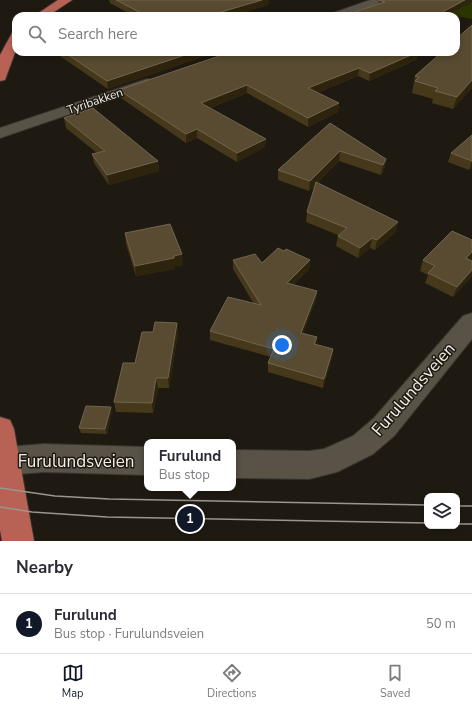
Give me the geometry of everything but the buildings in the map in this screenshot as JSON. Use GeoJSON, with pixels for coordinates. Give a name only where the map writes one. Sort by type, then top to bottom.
{"type":"FeatureCollection","features":[{"type":"Feature","properties":{"kind":"main road"},"geometry":{"type":"LineString","coordinates":[[46,12],[66,0]]}},
{"type":"Feature","properties":{"kind":"main road"},"geometry":{"type":"LineString","coordinates":[[0,78],[4,63],[12,45]]}},
{"type":"Feature","properties":{"kind":"main road"},"geometry":{"type":"LineString","coordinates":[[0,429],[18,541]]}},
{"type":"Feature","properties":{"kind":"street"},"geometry":{"type":"LineString","coordinates":[[348,12],[380,0]]}},
{"type":"Feature","properties":{"kind":"street","name":"Tyribakken"},"geometry":{"type":"LineString","coordinates":[[0,133],[159,79]]}},
{"type":"Feature","properties":{"kind":"street","name":"Furulundsveien"},"geometry":{"type":"LineString","coordinates":[[236,464],[309,465],[327,462],[363,445],[384,426],[472,322]]}},
{"type":"Feature","properties":{"kind":"street","name":"Furulundsveien"},"geometry":{"type":"LineString","coordinates":[[6,461],[62,458],[144,461]]}},
{"type":"Feature","properties":{"kind":"green space"},"geometry":{"type":"Polygon","coordinates":[[[472,0],[472,19],[460,17],[460,12],[454,12],[472,0]]]}},
{"type":"Feature","properties":{"kind":"tram line"},"geometry":{"type":"LineString","coordinates":[[0,488],[55,496],[109,499],[424,505]]}},
{"type":"Feature","properties":{"kind":"tram line"},"geometry":{"type":"LineString","coordinates":[[460,506],[472,506]]}},
{"type":"Feature","properties":{"kind":"tram line"},"geometry":{"type":"LineString","coordinates":[[0,507],[32,512],[107,517],[424,523]]}},
{"type":"Feature","properties":{"kind":"tram line"},"geometry":{"type":"LineString","coordinates":[[460,524],[472,524]]}},
{"type":"Feature","properties":{"kind":"place","name":"Furulund"},"geometry":{"type":"Point","coordinates":[190,519]}}]}
